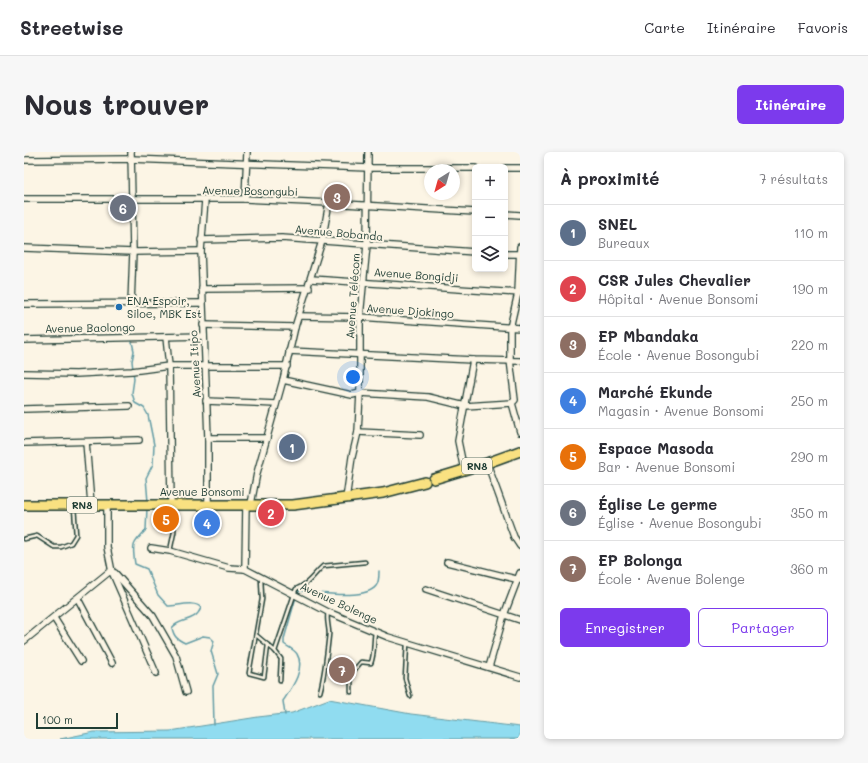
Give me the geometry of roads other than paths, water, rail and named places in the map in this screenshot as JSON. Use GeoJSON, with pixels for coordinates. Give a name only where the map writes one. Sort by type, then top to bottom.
{"type":"FeatureCollection","features":[{"type":"Feature","properties":{"kind":"main road","name":"Avenue Bonsomi"},"geometry":{"type":"LineString","coordinates":[[24,505],[293,505],[384,493],[487,463],[520,451]]}},
{"type":"Feature","properties":{"kind":"street"},"geometry":{"type":"LineString","coordinates":[[131,152],[133,252],[131,304]]}},
{"type":"Feature","properties":{"kind":"street"},"geometry":{"type":"LineString","coordinates":[[245,200],[247,152]]}},
{"type":"Feature","properties":{"kind":"street","name":"Avenue Télécom"},"geometry":{"type":"LineString","coordinates":[[346,499],[352,457],[358,432],[360,393],[360,317],[367,245],[368,152]]}},
{"type":"Feature","properties":{"kind":"street"},"geometry":{"type":"LineString","coordinates":[[24,160],[131,159],[247,162],[369,168],[472,168]]}},
{"type":"Feature","properties":{"kind":"street"},"geometry":{"type":"LineString","coordinates":[[508,168],[520,168]]}},
{"type":"Feature","properties":{"kind":"street","name":"Avenue Bosongubi"},"geometry":{"type":"LineString","coordinates":[[24,199],[132,198],[329,202],[472,212]]}},
{"type":"Feature","properties":{"kind":"street","name":"Avenue Itipo"},"geometry":{"type":"LineString","coordinates":[[204,200],[201,251],[208,438],[208,504]]}},
{"type":"Feature","properties":{"kind":"street"},"geometry":{"type":"LineString","coordinates":[[245,569],[248,504],[284,380],[295,327],[309,288],[322,241],[329,202]]}},
{"type":"Feature","properties":{"kind":"street"},"geometry":{"type":"LineString","coordinates":[[508,214],[520,215]]}},
{"type":"Feature","properties":{"kind":"street","name":"Avenue Bobanda"},"geometry":{"type":"LineString","coordinates":[[201,240],[282,238],[472,252]]}},
{"type":"Feature","properties":{"kind":"street"},"geometry":{"type":"LineString","coordinates":[[520,247],[519,293],[510,328],[510,360],[520,432]]}},
{"type":"Feature","properties":{"kind":"street"},"geometry":{"type":"LineString","coordinates":[[24,248],[133,252],[201,251]]}},
{"type":"Feature","properties":{"kind":"street"},"geometry":{"type":"LineString","coordinates":[[508,254],[520,254]]}},
{"type":"Feature","properties":{"kind":"street","name":"Avenue Bongidji"},"geometry":{"type":"LineString","coordinates":[[311,279],[519,293]]}},
{"type":"Feature","properties":{"kind":"street"},"geometry":{"type":"LineString","coordinates":[[202,289],[309,288]]}},
{"type":"Feature","properties":{"kind":"street"},"geometry":{"type":"LineString","coordinates":[[24,304],[202,304]]}},
{"type":"Feature","properties":{"kind":"street","name":"Avenue Djokingo"},"geometry":{"type":"LineString","coordinates":[[299,316],[360,317],[520,328]]}},
{"type":"Feature","properties":{"kind":"street"},"geometry":{"type":"LineString","coordinates":[[203,325],[295,327]]}},
{"type":"Feature","properties":{"kind":"street","name":"Avenue Baolongo"},"geometry":{"type":"LineString","coordinates":[[24,340],[204,336]]}},
{"type":"Feature","properties":{"kind":"street"},"geometry":{"type":"LineString","coordinates":[[166,337],[172,504]]}},
{"type":"Feature","properties":{"kind":"street"},"geometry":{"type":"LineString","coordinates":[[289,351],[520,361]]}},
{"type":"Feature","properties":{"kind":"street"},"geometry":{"type":"LineString","coordinates":[[464,470],[458,440],[473,360]]}},
{"type":"Feature","properties":{"kind":"street"},"geometry":{"type":"LineString","coordinates":[[24,373],[76,374],[132,371],[168,366],[287,366]]}},
{"type":"Feature","properties":{"kind":"street"},"geometry":{"type":"LineString","coordinates":[[284,380],[352,395],[360,393],[428,397],[465,406],[516,401]]}},
{"type":"Feature","properties":{"kind":"street"},"geometry":{"type":"LineString","coordinates":[[206,401],[276,404]]}},
{"type":"Feature","properties":{"kind":"street"},"geometry":{"type":"LineString","coordinates":[[24,409],[129,406]]}},
{"type":"Feature","properties":{"kind":"street"},"geometry":{"type":"LineString","coordinates":[[358,432],[420,435]]}},
{"type":"Feature","properties":{"kind":"street"},"geometry":{"type":"LineString","coordinates":[[208,438],[267,438]]}},
{"type":"Feature","properties":{"kind":"street"},"geometry":{"type":"LineString","coordinates":[[24,443],[139,440]]}},
{"type":"Feature","properties":{"kind":"street"},"geometry":{"type":"LineString","coordinates":[[86,442],[91,504]]}},
{"type":"Feature","properties":{"kind":"street"},"geometry":{"type":"LineString","coordinates":[[487,463],[514,537],[520,546]]}},
{"type":"Feature","properties":{"kind":"street"},"geometry":{"type":"LineString","coordinates":[[106,504],[107,547],[112,572],[156,674]]}},
{"type":"Feature","properties":{"kind":"street","name":"Avenue Bolenge"},"geometry":{"type":"LineString","coordinates":[[151,548],[170,551],[229,568],[245,569],[261,575],[328,612],[375,632],[520,677]]}},
{"type":"Feature","properties":{"kind":"street"},"geometry":{"type":"LineString","coordinates":[[447,562],[519,577],[504,615],[489,667]]}},
{"type":"Feature","properties":{"kind":"street"},"geometry":{"type":"LineString","coordinates":[[24,641],[109,572],[112,572],[120,576],[153,616],[176,656],[186,692]]}},
{"type":"Feature","properties":{"kind":"street"},"geometry":{"type":"LineString","coordinates":[[426,589],[520,620]]}},
{"type":"Feature","properties":{"kind":"street"},"geometry":{"type":"LineString","coordinates":[[78,598],[112,663]]}},
{"type":"Feature","properties":{"kind":"street"},"geometry":{"type":"LineString","coordinates":[[54,618],[80,660]]}},
{"type":"Feature","properties":{"kind":"lane"},"geometry":{"type":"LineString","coordinates":[[170,551],[174,532],[172,504]]}},
{"type":"Feature","properties":{"kind":"lane"},"geometry":{"type":"LineString","coordinates":[[24,539],[37,536],[54,547],[61,547],[71,543],[76,535],[74,505]]}},
{"type":"Feature","properties":{"kind":"lane"},"geometry":{"type":"LineString","coordinates":[[275,651],[296,589],[305,586],[311,581],[323,566],[365,562]]}},
{"type":"Feature","properties":{"kind":"lane"},"geometry":{"type":"LineString","coordinates":[[261,575],[262,599],[248,673],[264,677],[268,645]]}},
{"type":"Feature","properties":{"kind":"lane"},"geometry":{"type":"LineString","coordinates":[[320,692],[324,680],[329,631],[326,620],[328,612]]}},
{"type":"Feature","properties":{"kind":"lane"},"geometry":{"type":"LineString","coordinates":[[350,692],[351,674],[361,662],[371,663],[375,651],[372,645],[375,632]]}},
{"type":"Feature","properties":{"kind":"lane"},"geometry":{"type":"LineString","coordinates":[[256,636],[275,651],[281,659],[280,680]]}},
{"type":"Feature","properties":{"kind":"lane"},"geometry":{"type":"LineString","coordinates":[[407,643],[405,678],[410,696]]}},
{"type":"Feature","properties":{"kind":"water"},"geometry":{"type":"Polygon","coordinates":[[[329,699],[411,714],[520,727],[520,739],[60,739],[94,732],[170,731],[292,713],[329,699]]]}},
{"type":"Feature","properties":{"kind":"waterway"},"geometry":{"type":"LineString","coordinates":[[132,342],[134,351],[132,361],[134,379],[132,393],[135,403],[144,408],[148,415],[154,445],[153,464],[146,478],[148,502]]}},
{"type":"Feature","properties":{"kind":"waterway"},"geometry":{"type":"LineString","coordinates":[[147,508],[146,530],[138,539],[133,549],[135,564],[147,569],[158,595],[168,606],[195,604],[201,608],[195,616],[175,625],[172,628],[176,637],[185,643],[203,636],[210,637],[214,641],[211,651],[218,674],[213,686],[214,725]]}},
{"type":"Feature","properties":{"kind":"waterway"},"geometry":{"type":"LineString","coordinates":[[297,594],[300,590],[305,592],[342,595],[363,593],[377,585],[379,571]]}},
{"type":"Feature","properties":{"kind":"waterway"},"geometry":{"type":"LineString","coordinates":[[285,715],[283,701],[296,679],[300,666],[296,653],[284,644],[284,639],[296,597]]}},
{"type":"Feature","properties":{"kind":"place","name":"EP Mbandaka"},"geometry":{"type":"Point","coordinates":[337,197]}},
{"type":"Feature","properties":{"kind":"place","name":"Église Le germe"},"geometry":{"type":"Point","coordinates":[123,208]}},
{"type":"Feature","properties":{"kind":"place","name":"ENA Espoir, Siloe, MBK Est"},"geometry":{"type":"Point","coordinates":[119,307]}},
{"type":"Feature","properties":{"kind":"place","name":"SNEL"},"geometry":{"type":"Point","coordinates":[292,447]}},
{"type":"Feature","properties":{"kind":"place","name":"CSR Jules Chevalier"},"geometry":{"type":"Point","coordinates":[271,513]}},
{"type":"Feature","properties":{"kind":"place","name":"Espace Masoda"},"geometry":{"type":"Point","coordinates":[166,519]}},
{"type":"Feature","properties":{"kind":"place","name":"Marché Ekunde"},"geometry":{"type":"Point","coordinates":[207,523]}},
{"type":"Feature","properties":{"kind":"place","name":"EP Bolonga"},"geometry":{"type":"Point","coordinates":[342,670]}}]}
